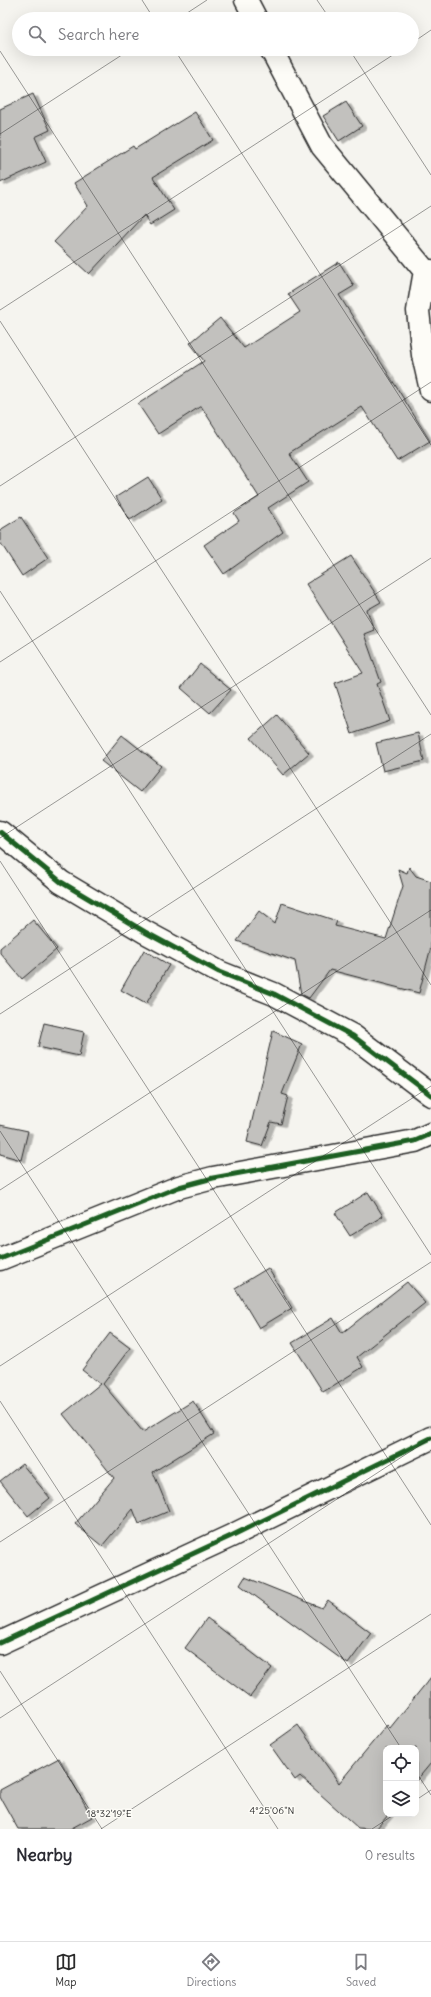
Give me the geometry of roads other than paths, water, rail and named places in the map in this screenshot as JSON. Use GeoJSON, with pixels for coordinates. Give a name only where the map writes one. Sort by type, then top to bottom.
{"type":"FeatureCollection","features":[{"type":"Feature","properties":{"kind":"street"},"geometry":{"type":"LineString","coordinates":[[246,0],[252,12]]}},
{"type":"Feature","properties":{"kind":"street"},"geometry":{"type":"LineString","coordinates":[[275,56],[322,146],[428,271],[418,311],[423,355],[431,390]]}},
{"type":"Feature","properties":{"kind":"street"},"geometry":{"type":"LineString","coordinates":[[0,832],[61,882],[146,932],[219,972],[274,994],[353,1036],[431,1095]]}},
{"type":"Feature","properties":{"kind":"street"},"geometry":{"type":"LineString","coordinates":[[0,1259],[179,1187],[213,1178],[415,1141],[431,1134]]}},
{"type":"Feature","properties":{"kind":"street"},"geometry":{"type":"LineString","coordinates":[[0,1643],[231,1536],[431,1438]]}}]}
